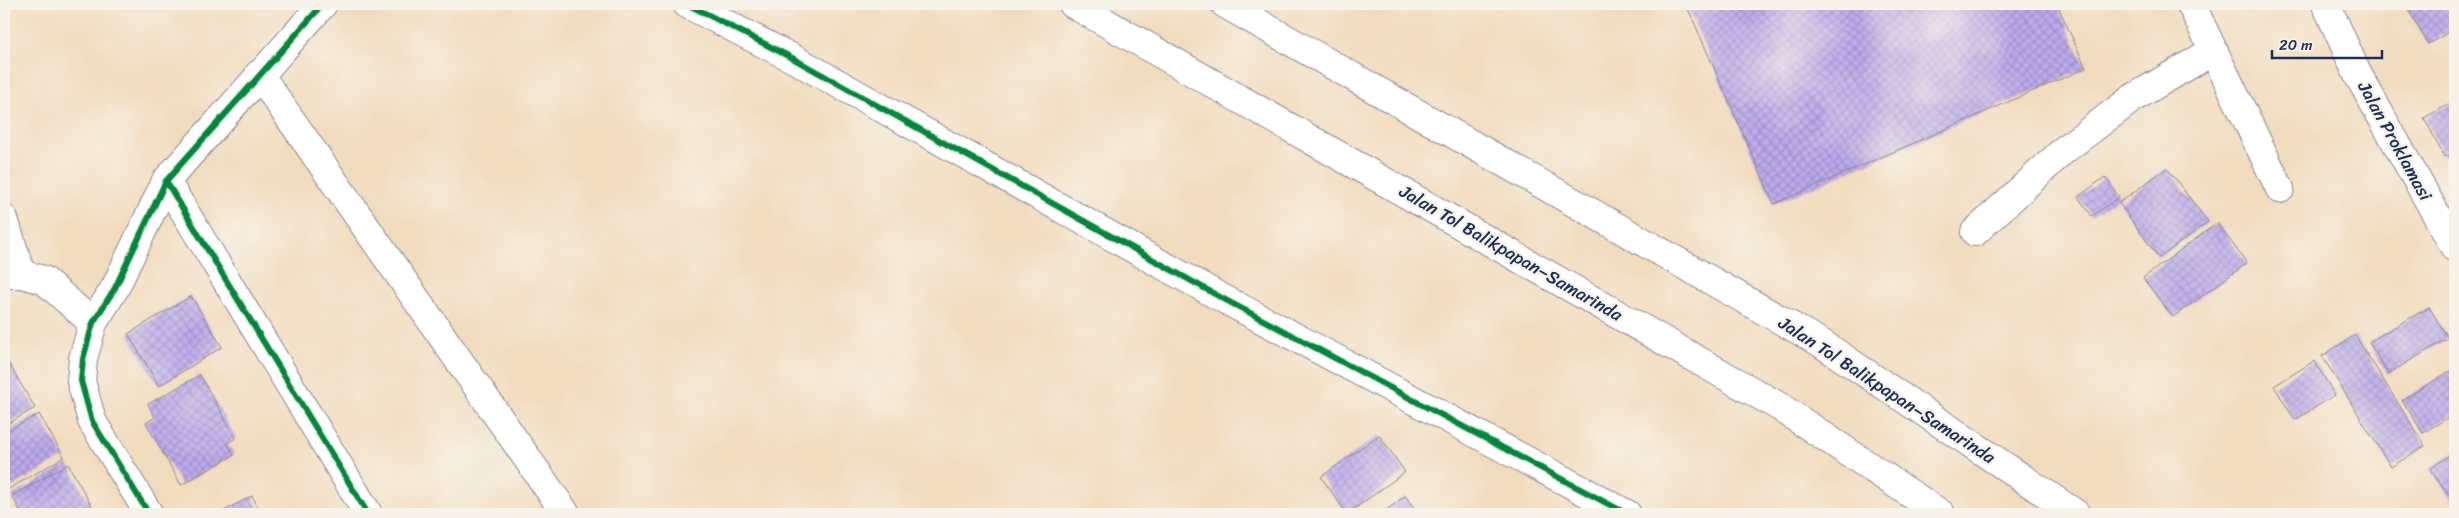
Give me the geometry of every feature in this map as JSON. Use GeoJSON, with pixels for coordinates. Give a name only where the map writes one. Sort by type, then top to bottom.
{"type":"FeatureCollection","features":[{"type":"Feature","properties":{"kind":"main road"},"geometry":{"type":"LineString","coordinates":[[149,514],[92,421],[82,380],[83,359],[93,323],[115,288],[166,181],[322,4]]}},
{"type":"Feature","properties":{"kind":"main road"},"geometry":{"type":"LineString","coordinates":[[688,4],[794,59],[1220,297],[1627,514]]}},
{"type":"Feature","properties":{"kind":"main road","name":"Jalan Tol Balikpapan–Samarinda"},"geometry":{"type":"LineString","coordinates":[[1073,4],[1780,407],[1941,514]]}},
{"type":"Feature","properties":{"kind":"main road","name":"Jalan Tol Balikpapan–Samarinda"},"geometry":{"type":"LineString","coordinates":[[1225,4],[1820,343],[2076,514]]}},
{"type":"Feature","properties":{"kind":"main road"},"geometry":{"type":"LineString","coordinates":[[2190,4],[2280,189]]}},
{"type":"Feature","properties":{"kind":"main road","name":"Jalan Proklamasi"},"geometry":{"type":"LineString","coordinates":[[2326,4],[2357,73],[2455,248]]}},
{"type":"Feature","properties":{"kind":"main road"},"geometry":{"type":"LineString","coordinates":[[1975,232],[2064,150],[2133,98],[2213,51]]}},
{"type":"Feature","properties":{"kind":"main road"},"geometry":{"type":"LineString","coordinates":[[259,74],[566,514]]}},
{"type":"Feature","properties":{"kind":"main road"},"geometry":{"type":"LineString","coordinates":[[166,181],[368,514]]}},
{"type":"Feature","properties":{"kind":"main road"},"geometry":{"type":"LineString","coordinates":[[4,219],[12,274],[44,280],[93,323]]}},
{"type":"Feature","properties":{"kind":"building"},"geometry":{"type":"Polygon","coordinates":[[[1686,4],[2057,4],[2086,68],[1774,204],[1686,4]]]}},
{"type":"Feature","properties":{"kind":"building"},"geometry":{"type":"Polygon","coordinates":[[[2405,4],[2455,4],[2455,29],[2428,44],[2405,4]]]}},
{"type":"Feature","properties":{"kind":"building"},"geometry":{"type":"Polygon","coordinates":[[[2455,101],[2455,152],[2445,157],[2424,118],[2455,101]]]}},
{"type":"Feature","properties":{"kind":"building"},"geometry":{"type":"Polygon","coordinates":[[[2167,168],[2208,222],[2159,258],[2119,203],[2167,168]]]}},
{"type":"Feature","properties":{"kind":"building"},"geometry":{"type":"Polygon","coordinates":[[[2105,177],[2119,197],[2092,216],[2078,197],[2105,177]]]}},
{"type":"Feature","properties":{"kind":"building"},"geometry":{"type":"Polygon","coordinates":[[[2217,223],[2247,263],[2173,317],[2143,278],[2217,223]]]}},
{"type":"Feature","properties":{"kind":"building"},"geometry":{"type":"Polygon","coordinates":[[[191,296],[222,347],[159,386],[128,334],[191,296]]]}},
{"type":"Feature","properties":{"kind":"building"},"geometry":{"type":"Polygon","coordinates":[[[2429,307],[2448,338],[2388,374],[2369,342],[2429,307]]]}},
{"type":"Feature","properties":{"kind":"building"},"geometry":{"type":"Polygon","coordinates":[[[2355,335],[2425,446],[2391,467],[2322,356],[2355,335]]]}},
{"type":"Feature","properties":{"kind":"building"},"geometry":{"type":"Polygon","coordinates":[[[2314,361],[2335,395],[2295,420],[2274,386],[2314,361]]]}},
{"type":"Feature","properties":{"kind":"building"},"geometry":{"type":"Polygon","coordinates":[[[8,362],[35,408],[4,426],[4,364],[8,362]]]}},
{"type":"Feature","properties":{"kind":"building"},"geometry":{"type":"Polygon","coordinates":[[[2455,368],[2455,413],[2423,433],[2402,400],[2455,368]]]}},
{"type":"Feature","properties":{"kind":"building"},"geometry":{"type":"Polygon","coordinates":[[[200,375],[236,438],[227,443],[234,455],[181,485],[146,423],[155,417],[148,404],[200,375]]]}},
{"type":"Feature","properties":{"kind":"building"},"geometry":{"type":"Polygon","coordinates":[[[39,414],[64,457],[5,491],[4,433],[39,414]]]}},
{"type":"Feature","properties":{"kind":"building"},"geometry":{"type":"Polygon","coordinates":[[[1379,435],[1405,472],[1347,514],[1321,477],[1379,435]]]}},
{"type":"Feature","properties":{"kind":"building"},"geometry":{"type":"Polygon","coordinates":[[[2455,451],[2455,504],[2430,469],[2455,451]]]}},
{"type":"Feature","properties":{"kind":"building"},"geometry":{"type":"Polygon","coordinates":[[[68,464],[92,507],[79,514],[22,514],[12,496],[68,464]]]}},
{"type":"Feature","properties":{"kind":"building"},"geometry":{"type":"Polygon","coordinates":[[[252,496],[262,514],[218,514],[252,496]]]}},
{"type":"Feature","properties":{"kind":"building"},"geometry":{"type":"Polygon","coordinates":[[[1405,496],[1419,514],[1381,514],[1405,496]]]}},
{"type":"Feature","properties":{"kind":"building"},"geometry":{"type":"Polygon","coordinates":[[[4,501],[11,514],[4,514],[4,501]]]}},
{"type":"Feature","properties":{"kind":"cycle path"},"geometry":{"type":"LineString","coordinates":[[149,514],[92,421],[81,381],[83,359],[93,323],[115,288],[166,181],[323,4]]}},
{"type":"Feature","properties":{"kind":"cycle path"},"geometry":{"type":"LineString","coordinates":[[687,4],[794,59],[1220,297],[1627,514]]}},
{"type":"Feature","properties":{"kind":"cycle path"},"geometry":{"type":"LineString","coordinates":[[166,181],[368,514]]}}]}
